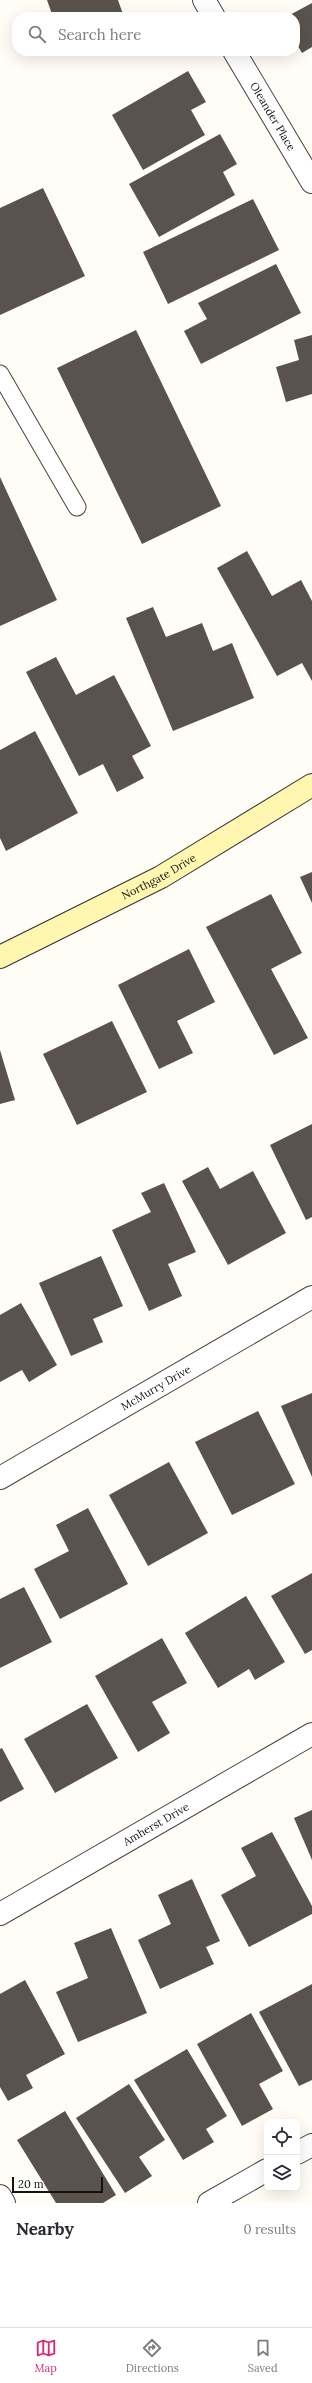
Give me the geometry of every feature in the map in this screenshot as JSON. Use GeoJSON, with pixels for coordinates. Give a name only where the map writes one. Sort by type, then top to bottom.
{"type":"FeatureCollection","features":[{"type":"Feature","properties":{"kind":"street"},"geometry":{"type":"LineString","coordinates":[[204,0],[211,12]]}},
{"type":"Feature","properties":{"kind":"street","name":"Oleander Place"},"geometry":{"type":"LineString","coordinates":[[237,56],[312,182]]}},
{"type":"Feature","properties":{"kind":"street","name":"Northgate Drive"},"geometry":{"type":"LineString","coordinates":[[0,956],[162,877],[312,785]]}},
{"type":"Feature","properties":{"kind":"street","name":"McMurry Drive"},"geometry":{"type":"LineString","coordinates":[[0,1478],[312,1297]]}},
{"type":"Feature","properties":{"kind":"street","name":"Amherst Drive"},"geometry":{"type":"LineString","coordinates":[[0,1914],[312,1734]]}},
{"type":"Feature","properties":{"kind":"street"},"geometry":{"type":"LineString","coordinates":[[300,2151],[312,2145]]}},
{"type":"Feature","properties":{"kind":"street"},"geometry":{"type":"LineString","coordinates":[[209,2203],[264,2172]]}},
{"type":"Feature","properties":{"kind":"street"},"geometry":{"type":"LineString","coordinates":[[0,2196],[4,2203]]}},
{"type":"Feature","properties":{"kind":"lane"},"geometry":{"type":"LineString","coordinates":[[0,374],[77,507]]}},
{"type":"Feature","properties":{"kind":"building"},"geometry":{"type":"Polygon","coordinates":[[[47,0],[118,0],[122,12],[51,12],[47,0]]]}},
{"type":"Feature","properties":{"kind":"building"},"geometry":{"type":"Polygon","coordinates":[[[312,3],[312,47],[302,53],[300,50],[300,12],[295,12],[312,3]]]}},
{"type":"Feature","properties":{"kind":"building"},"geometry":{"type":"Polygon","coordinates":[[[188,71],[206,102],[191,110],[205,135],[143,170],[112,115],[188,71]]]}},
{"type":"Feature","properties":{"kind":"building"},"geometry":{"type":"Polygon","coordinates":[[[220,134],[237,164],[223,172],[235,195],[159,237],[129,184],[220,134]]]}},
{"type":"Feature","properties":{"kind":"building"},"geometry":{"type":"Polygon","coordinates":[[[43,188],[85,276],[0,315],[0,208],[43,188]]]}},
{"type":"Feature","properties":{"kind":"building"},"geometry":{"type":"Polygon","coordinates":[[[253,199],[279,250],[168,304],[143,252],[253,199]]]}},
{"type":"Feature","properties":{"kind":"building"},"geometry":{"type":"Polygon","coordinates":[[[276,264],[301,313],[201,364],[184,331],[207,319],[198,303],[276,264]]]}},
{"type":"Feature","properties":{"kind":"building"},"geometry":{"type":"Polygon","coordinates":[[[136,330],[221,506],[142,544],[57,368],[136,330]]]}},
{"type":"Feature","properties":{"kind":"building"},"geometry":{"type":"Polygon","coordinates":[[[312,335],[312,394],[286,402],[276,367],[299,360],[294,340],[312,335]]]}},
{"type":"Feature","properties":{"kind":"building"},"geometry":{"type":"Polygon","coordinates":[[[0,477],[57,600],[0,626],[0,477]]]}},
{"type":"Feature","properties":{"kind":"building"},"geometry":{"type":"Polygon","coordinates":[[[247,551],[272,596],[301,580],[312,601],[312,681],[302,663],[277,676],[217,568],[247,551]]]}},
{"type":"Feature","properties":{"kind":"building"},"geometry":{"type":"Polygon","coordinates":[[[153,607],[166,637],[202,623],[213,651],[232,643],[254,698],[173,731],[126,618],[153,607]]]}},
{"type":"Feature","properties":{"kind":"building"},"geometry":{"type":"Polygon","coordinates":[[[56,657],[76,695],[114,675],[151,746],[132,756],[144,778],[117,792],[103,764],[79,776],[26,672],[56,657]]]}},
{"type":"Feature","properties":{"kind":"building"},"geometry":{"type":"Polygon","coordinates":[[[35,731],[78,813],[6,851],[0,838],[0,750],[35,731]]]}},
{"type":"Feature","properties":{"kind":"building"},"geometry":{"type":"Polygon","coordinates":[[[312,872],[312,903],[300,877],[312,872]]]}},
{"type":"Feature","properties":{"kind":"building"},"geometry":{"type":"Polygon","coordinates":[[[271,894],[302,953],[271,969],[308,1038],[274,1055],[206,927],[271,894]]]}},
{"type":"Feature","properties":{"kind":"building"},"geometry":{"type":"Polygon","coordinates":[[[189,949],[215,1002],[177,1021],[193,1053],[159,1069],[118,985],[189,949]]]}},
{"type":"Feature","properties":{"kind":"building"},"geometry":{"type":"Polygon","coordinates":[[[112,1021],[147,1092],[77,1125],[43,1054],[112,1021]]]}},
{"type":"Feature","properties":{"kind":"building"},"geometry":{"type":"Polygon","coordinates":[[[0,1050],[15,1100],[0,1104],[0,1050]]]}},
{"type":"Feature","properties":{"kind":"building"},"geometry":{"type":"Polygon","coordinates":[[[312,1124],[312,1217],[306,1220],[270,1145],[312,1124]]]}},
{"type":"Feature","properties":{"kind":"building"},"geometry":{"type":"Polygon","coordinates":[[[208,1167],[220,1189],[253,1171],[286,1233],[228,1265],[182,1181],[208,1167]]]}},
{"type":"Feature","properties":{"kind":"building"},"geometry":{"type":"Polygon","coordinates":[[[164,1183],[196,1252],[168,1264],[182,1296],[149,1311],[112,1230],[151,1212],[141,1193],[164,1183]]]}},
{"type":"Feature","properties":{"kind":"building"},"geometry":{"type":"Polygon","coordinates":[[[101,1256],[123,1306],[93,1319],[103,1342],[71,1356],[39,1283],[101,1256]]]}},
{"type":"Feature","properties":{"kind":"building"},"geometry":{"type":"Polygon","coordinates":[[[21,1303],[57,1365],[29,1382],[22,1370],[0,1382],[0,1315],[21,1303]]]}},
{"type":"Feature","properties":{"kind":"building"},"geometry":{"type":"Polygon","coordinates":[[[312,1393],[312,1477],[281,1406],[312,1393]]]}},
{"type":"Feature","properties":{"kind":"building"},"geometry":{"type":"Polygon","coordinates":[[[258,1411],[295,1484],[232,1515],[195,1442],[258,1411]]]}},
{"type":"Feature","properties":{"kind":"building"},"geometry":{"type":"Polygon","coordinates":[[[169,1462],[208,1533],[148,1566],[109,1495],[169,1462]]]}},
{"type":"Feature","properties":{"kind":"building"},"geometry":{"type":"Polygon","coordinates":[[[88,1508],[128,1584],[60,1619],[34,1569],[69,1551],[56,1525],[88,1508]]]}},
{"type":"Feature","properties":{"kind":"building"},"geometry":{"type":"Polygon","coordinates":[[[312,1573],[312,1650],[305,1654],[271,1596],[312,1573]]]}},
{"type":"Feature","properties":{"kind":"building"},"geometry":{"type":"Polygon","coordinates":[[[24,1587],[52,1642],[0,1668],[0,1599],[24,1587]]]}},
{"type":"Feature","properties":{"kind":"building"},"geometry":{"type":"Polygon","coordinates":[[[246,1596],[285,1662],[255,1680],[249,1669],[218,1688],[185,1633],[246,1596]]]}},
{"type":"Feature","properties":{"kind":"building"},"geometry":{"type":"Polygon","coordinates":[[[162,1638],[187,1683],[152,1702],[170,1733],[138,1752],[95,1676],[162,1638]]]}},
{"type":"Feature","properties":{"kind":"building"},"geometry":{"type":"Polygon","coordinates":[[[87,1704],[118,1758],[55,1793],[24,1739],[87,1704]]]}},
{"type":"Feature","properties":{"kind":"building"},"geometry":{"type":"Polygon","coordinates":[[[2,1748],[24,1789],[0,1802],[0,1749],[2,1748]]]}},
{"type":"Feature","properties":{"kind":"building"},"geometry":{"type":"Polygon","coordinates":[[[312,1810],[312,1860],[294,1818],[312,1810]]]}},
{"type":"Feature","properties":{"kind":"building"},"geometry":{"type":"Polygon","coordinates":[[[272,1832],[312,1906],[312,1914],[249,1947],[221,1895],[256,1876],[241,1848],[272,1832]]]}},
{"type":"Feature","properties":{"kind":"building"},"geometry":{"type":"Polygon","coordinates":[[[192,1879],[220,1941],[206,1947],[214,1964],[160,1989],[138,1940],[171,1924],[158,1895],[192,1879]]]}},
{"type":"Feature","properties":{"kind":"building"},"geometry":{"type":"Polygon","coordinates":[[[111,1928],[147,2013],[78,2042],[56,1992],[88,1978],[74,1943],[111,1928]]]}},
{"type":"Feature","properties":{"kind":"building"},"geometry":{"type":"Polygon","coordinates":[[[25,1980],[65,2054],[26,2075],[33,2088],[8,2101],[0,2087],[0,1994],[25,1980]]]}},
{"type":"Feature","properties":{"kind":"building"},"geometry":{"type":"Polygon","coordinates":[[[312,1984],[312,2080],[299,2086],[259,2012],[312,1984]]]}},
{"type":"Feature","properties":{"kind":"building"},"geometry":{"type":"Polygon","coordinates":[[[251,2013],[283,2071],[259,2084],[273,2109],[242,2126],[197,2044],[251,2013]]]}},
{"type":"Feature","properties":{"kind":"building"},"geometry":{"type":"Polygon","coordinates":[[[187,2049],[227,2116],[206,2129],[214,2142],[183,2160],[134,2080],[187,2049]]]}},
{"type":"Feature","properties":{"kind":"building"},"geometry":{"type":"Polygon","coordinates":[[[129,2084],[165,2140],[139,2157],[152,2176],[125,2193],[76,2118],[129,2084]]]}},
{"type":"Feature","properties":{"kind":"building"},"geometry":{"type":"Polygon","coordinates":[[[65,2111],[116,2195],[103,2203],[56,2203],[17,2140],[65,2111]]]}}]}
